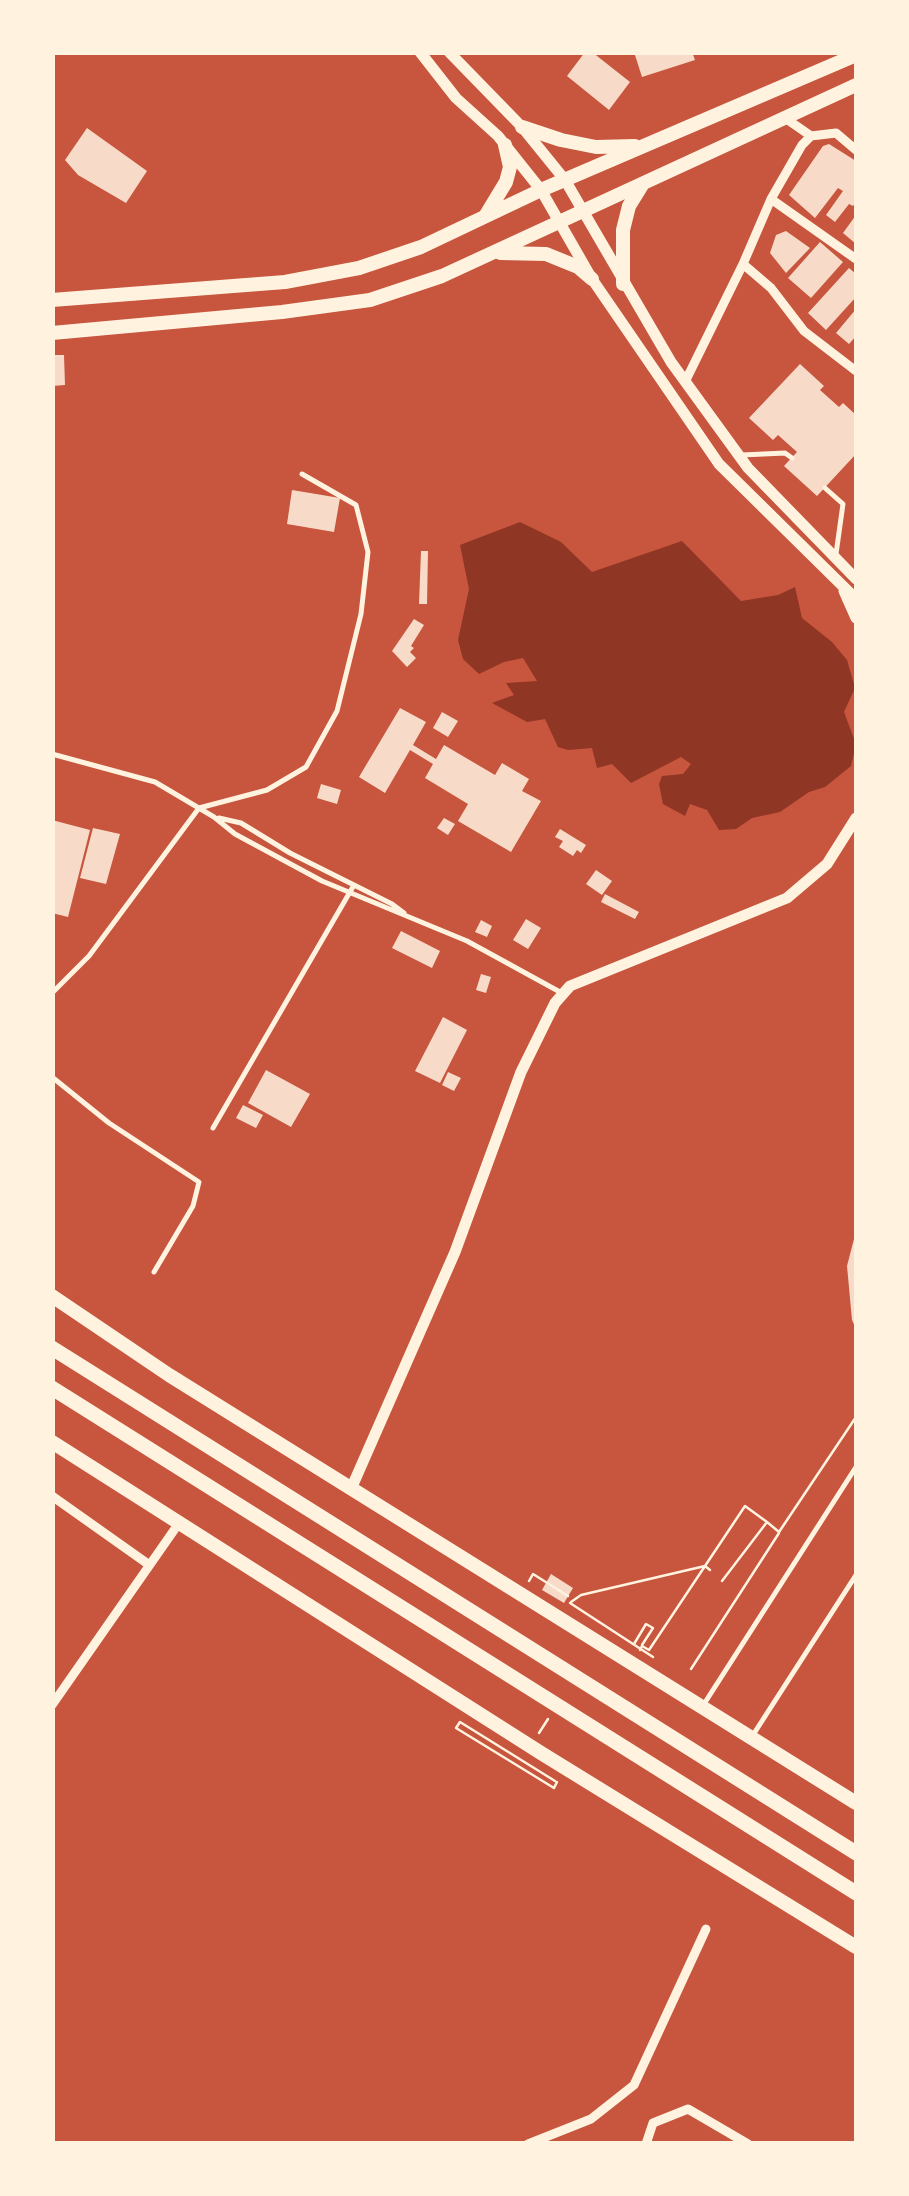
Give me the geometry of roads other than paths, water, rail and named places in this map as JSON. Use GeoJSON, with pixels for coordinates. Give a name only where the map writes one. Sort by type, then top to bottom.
{"type":"FeatureCollection","features":[{"type":"Feature","properties":{"kind":"highway"},"geometry":{"type":"LineString","coordinates":[[52,1348],[856,1852]]}},
{"type":"Feature","properties":{"kind":"highway"},"geometry":{"type":"LineString","coordinates":[[52,1388],[856,1893]]}},
{"type":"Feature","properties":{"kind":"main road"},"geometry":{"type":"LineString","coordinates":[[52,300],[285,282],[359,268],[421,247],[542,190],[856,55]]}},
{"type":"Feature","properties":{"kind":"main road"},"geometry":{"type":"LineString","coordinates":[[52,333],[370,300],[442,276],[856,84]]}},
{"type":"Feature","properties":{"kind":"main road"},"geometry":{"type":"LineString","coordinates":[[522,127],[596,147],[646,146]]}},
{"type":"Feature","properties":{"kind":"main road"},"geometry":{"type":"LineString","coordinates":[[486,216],[506,182],[510,167],[506,146]]}},
{"type":"Feature","properties":{"kind":"main road"},"geometry":{"type":"LineString","coordinates":[[622,284],[622,230],[629,206],[642,184]]}},
{"type":"Feature","properties":{"kind":"main road"},"geometry":{"type":"LineString","coordinates":[[489,254],[546,254],[578,267],[592,279]]}},
{"type":"Feature","properties":{"kind":"main road"},"geometry":{"type":"LineString","coordinates":[[52,1296],[169,1375],[856,1803]]}},
{"type":"Feature","properties":{"kind":"main road"},"geometry":{"type":"LineString","coordinates":[[52,1442],[541,1753],[856,1947]]}},
{"type":"Feature","properties":{"kind":"street"},"geometry":{"type":"LineString","coordinates":[[420,52],[456,98],[506,146],[542,190],[592,279],[718,464],[856,599]]}},
{"type":"Feature","properties":{"kind":"street"},"geometry":{"type":"LineString","coordinates":[[449,52],[522,127],[565,180],[622,284],[738,455],[856,578]]}},
{"type":"Feature","properties":{"kind":"street"},"geometry":{"type":"LineString","coordinates":[[785,118],[811,136]]}},
{"type":"Feature","properties":{"kind":"street"},"geometry":{"type":"LineString","coordinates":[[685,382],[771,199],[802,145],[811,136],[836,133],[856,150]]}},
{"type":"Feature","properties":{"kind":"street"},"geometry":{"type":"LineString","coordinates":[[771,199],[856,259]]}},
{"type":"Feature","properties":{"kind":"street"},"geometry":{"type":"LineString","coordinates":[[743,264],[771,288],[804,331],[856,371]]}},
{"type":"Feature","properties":{"kind":"street"},"geometry":{"type":"LineString","coordinates":[[842,587],[856,618]]}},
{"type":"Feature","properties":{"kind":"street"},"geometry":{"type":"LineString","coordinates":[[351,1489],[455,1252],[521,1072],[555,1003],[570,986],[787,898],[827,864],[856,818]]}},
{"type":"Feature","properties":{"kind":"street"},"geometry":{"type":"LineString","coordinates":[[52,1496],[148,1564]]}},
{"type":"Feature","properties":{"kind":"street"},"geometry":{"type":"LineString","coordinates":[[52,1705],[179,1523]]}},
{"type":"Feature","properties":{"kind":"street"},"geometry":{"type":"LineString","coordinates":[[528,2144],[591,2119],[634,2084],[706,1929]]}},
{"type":"Feature","properties":{"kind":"street"},"geometry":{"type":"LineString","coordinates":[[646,2144],[653,2123],[688,2109],[748,2144]]}},
{"type":"Feature","properties":{"kind":"lane"},"geometry":{"type":"LineString","coordinates":[[738,455],[786,453],[792,458]]}},
{"type":"Feature","properties":{"kind":"lane"},"geometry":{"type":"LineString","coordinates":[[52,993],[89,956],[199,808],[267,790],[306,766],[336,711],[362,614],[368,552],[356,505],[302,474]]}},
{"type":"Feature","properties":{"kind":"lane"},"geometry":{"type":"LineString","coordinates":[[825,488],[843,504],[836,557]]}},
{"type":"Feature","properties":{"kind":"lane"},"geometry":{"type":"LineString","coordinates":[[52,754],[155,782],[236,834],[349,893],[467,941],[563,994]]}},
{"type":"Feature","properties":{"kind":"lane"},"geometry":{"type":"LineString","coordinates":[[214,817],[241,823],[406,915]]}},
{"type":"Feature","properties":{"kind":"lane"},"geometry":{"type":"LineString","coordinates":[[213,1128],[354,885]]}},
{"type":"Feature","properties":{"kind":"lane"},"geometry":{"type":"LineString","coordinates":[[52,1077],[109,1123],[200,1182],[194,1206],[154,1272]]}},
{"type":"Feature","properties":{"kind":"lane"},"geometry":{"type":"LineString","coordinates":[[702,1707],[856,1467]]}},
{"type":"Feature","properties":{"kind":"lane"},"geometry":{"type":"LineString","coordinates":[[751,1738],[856,1574]]}}]}
